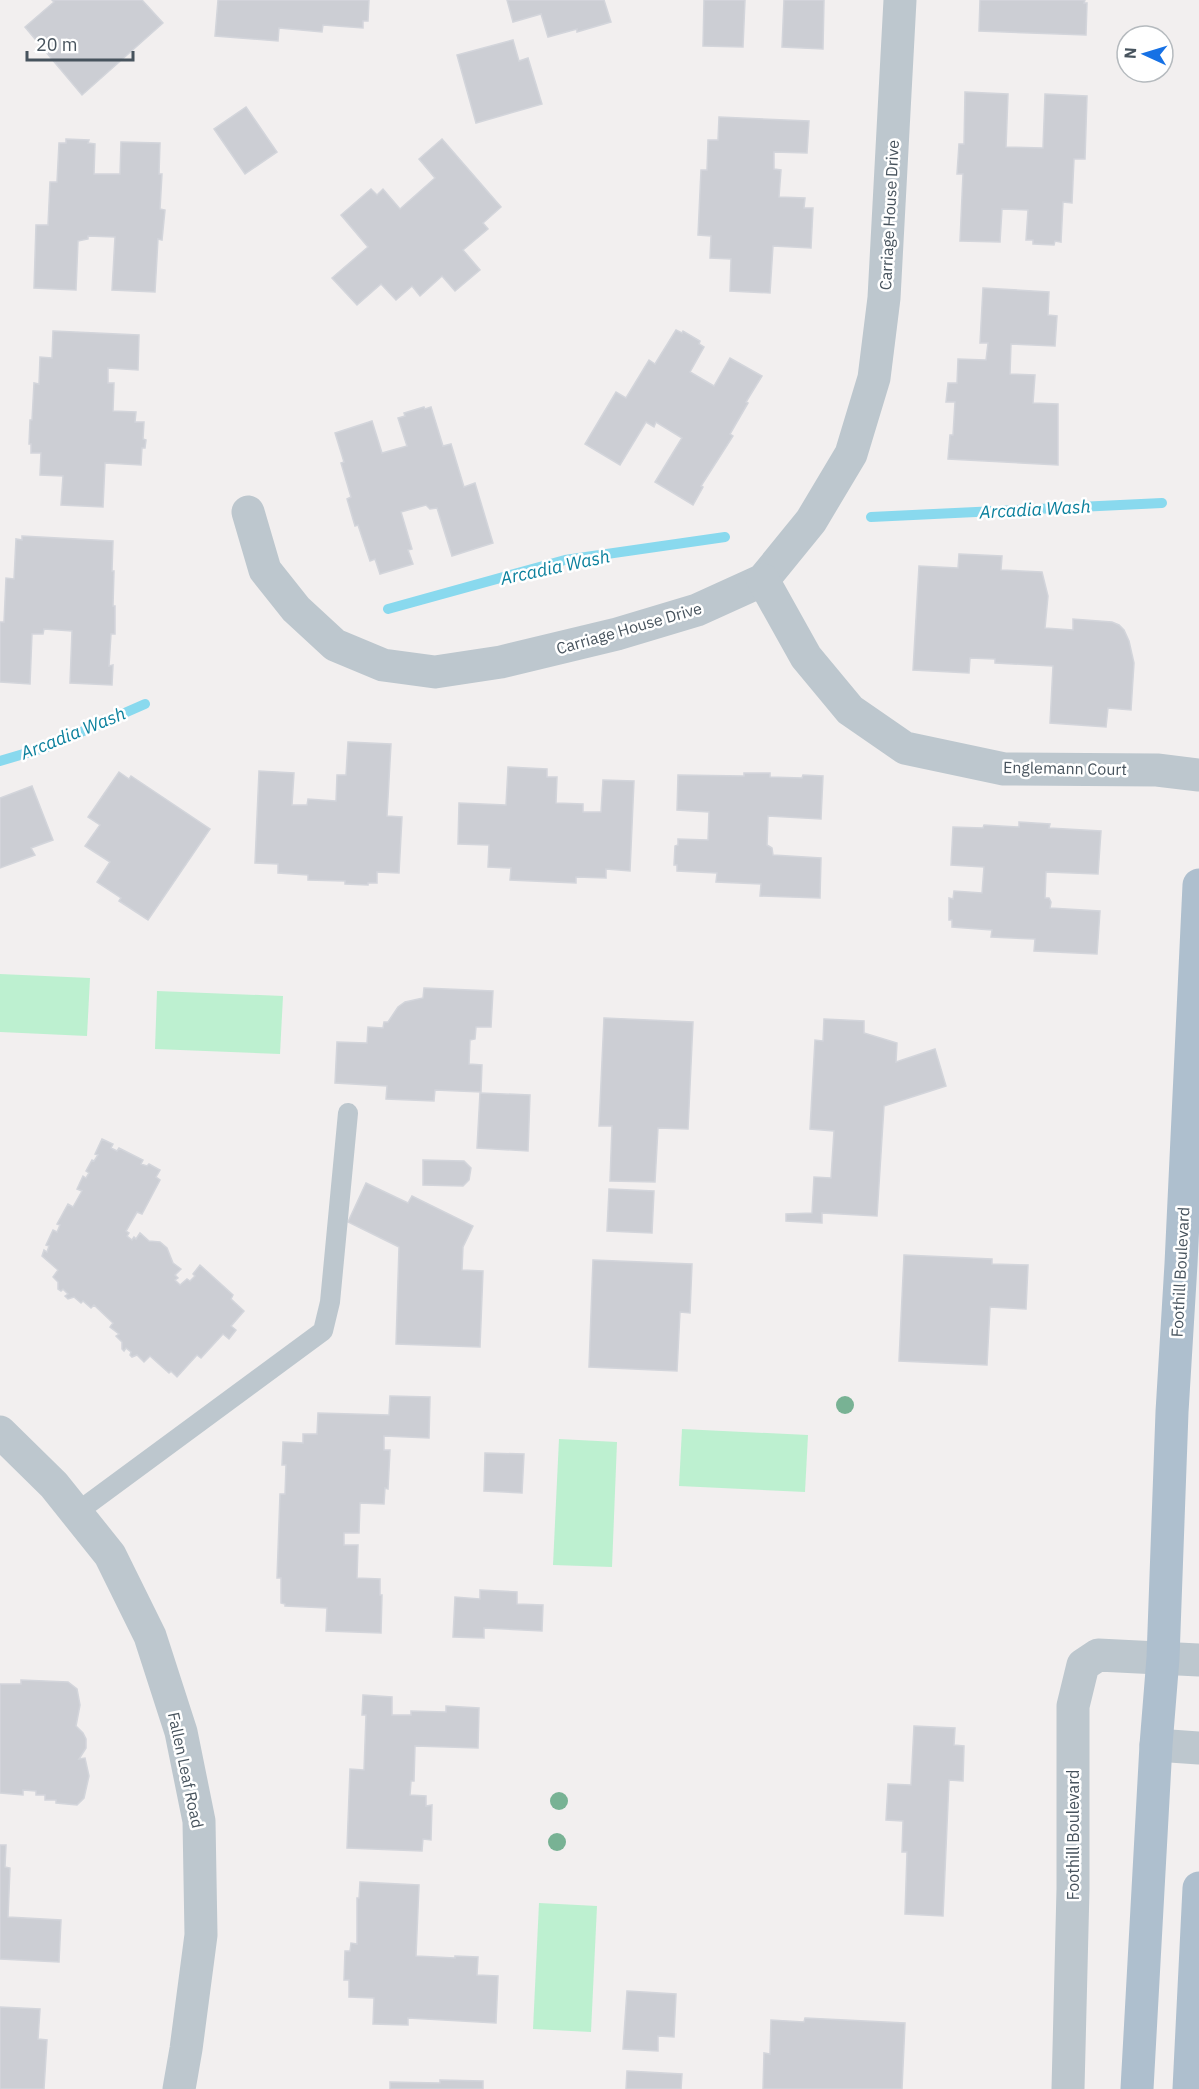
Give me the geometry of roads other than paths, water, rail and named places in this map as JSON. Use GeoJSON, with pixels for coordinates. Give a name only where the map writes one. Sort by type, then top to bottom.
{"type":"FeatureCollection","features":[{"type":"Feature","properties":{"kind":"main road","name":"Foothill Boulevard"},"geometry":{"type":"LineString","coordinates":[[1137,2089],[1155,1744],[1163,1658],[1172,1412],[1190,1264],[1199,885]]}},
{"type":"Feature","properties":{"kind":"main road"},"geometry":{"type":"LineString","coordinates":[[1189,2089],[1199,1888]]}},
{"type":"Feature","properties":{"kind":"street","name":"Carriage House Drive"},"geometry":{"type":"LineString","coordinates":[[248,512],[265,570],[296,609],[335,645],[383,665],[435,672],[501,662],[617,634],[697,610],[763,579],[812,521],[850,454],[874,378],[884,298],[900,0]]}},
{"type":"Feature","properties":{"kind":"street","name":"Englemann Court"},"geometry":{"type":"LineString","coordinates":[[763,579],[806,657],[850,710],[905,748],[1004,768],[1157,770],[1199,775]]}},
{"type":"Feature","properties":{"kind":"street","name":"Fallen Leaf Road"},"geometry":{"type":"LineString","coordinates":[[0,1432],[54,1485],[110,1556],[150,1636],[182,1732],[199,1821],[201,1935],[179,2089]]}},
{"type":"Feature","properties":{"kind":"street","name":"Foothill Boulevard"},"geometry":{"type":"LineString","coordinates":[[1068,2089],[1073,1889],[1073,1706],[1083,1665],[1098,1655],[1199,1660]]}},
{"type":"Feature","properties":{"kind":"street"},"geometry":{"type":"LineString","coordinates":[[1155,1744],[1199,1748]]}},
{"type":"Feature","properties":{"kind":"lane"},"geometry":{"type":"LineString","coordinates":[[76,1513],[323,1331],[330,1302],[348,1113]]}},
{"type":"Feature","properties":{"kind":"waterway","name":"Arcadia Wash"},"geometry":{"type":"LineString","coordinates":[[871,517],[1162,503]]}},
{"type":"Feature","properties":{"kind":"waterway","name":"Arcadia Wash"},"geometry":{"type":"LineString","coordinates":[[388,609],[565,560],[725,537]]}},
{"type":"Feature","properties":{"kind":"waterway","name":"Arcadia Wash"},"geometry":{"type":"LineString","coordinates":[[0,761],[47,747],[145,704]]}}]}
